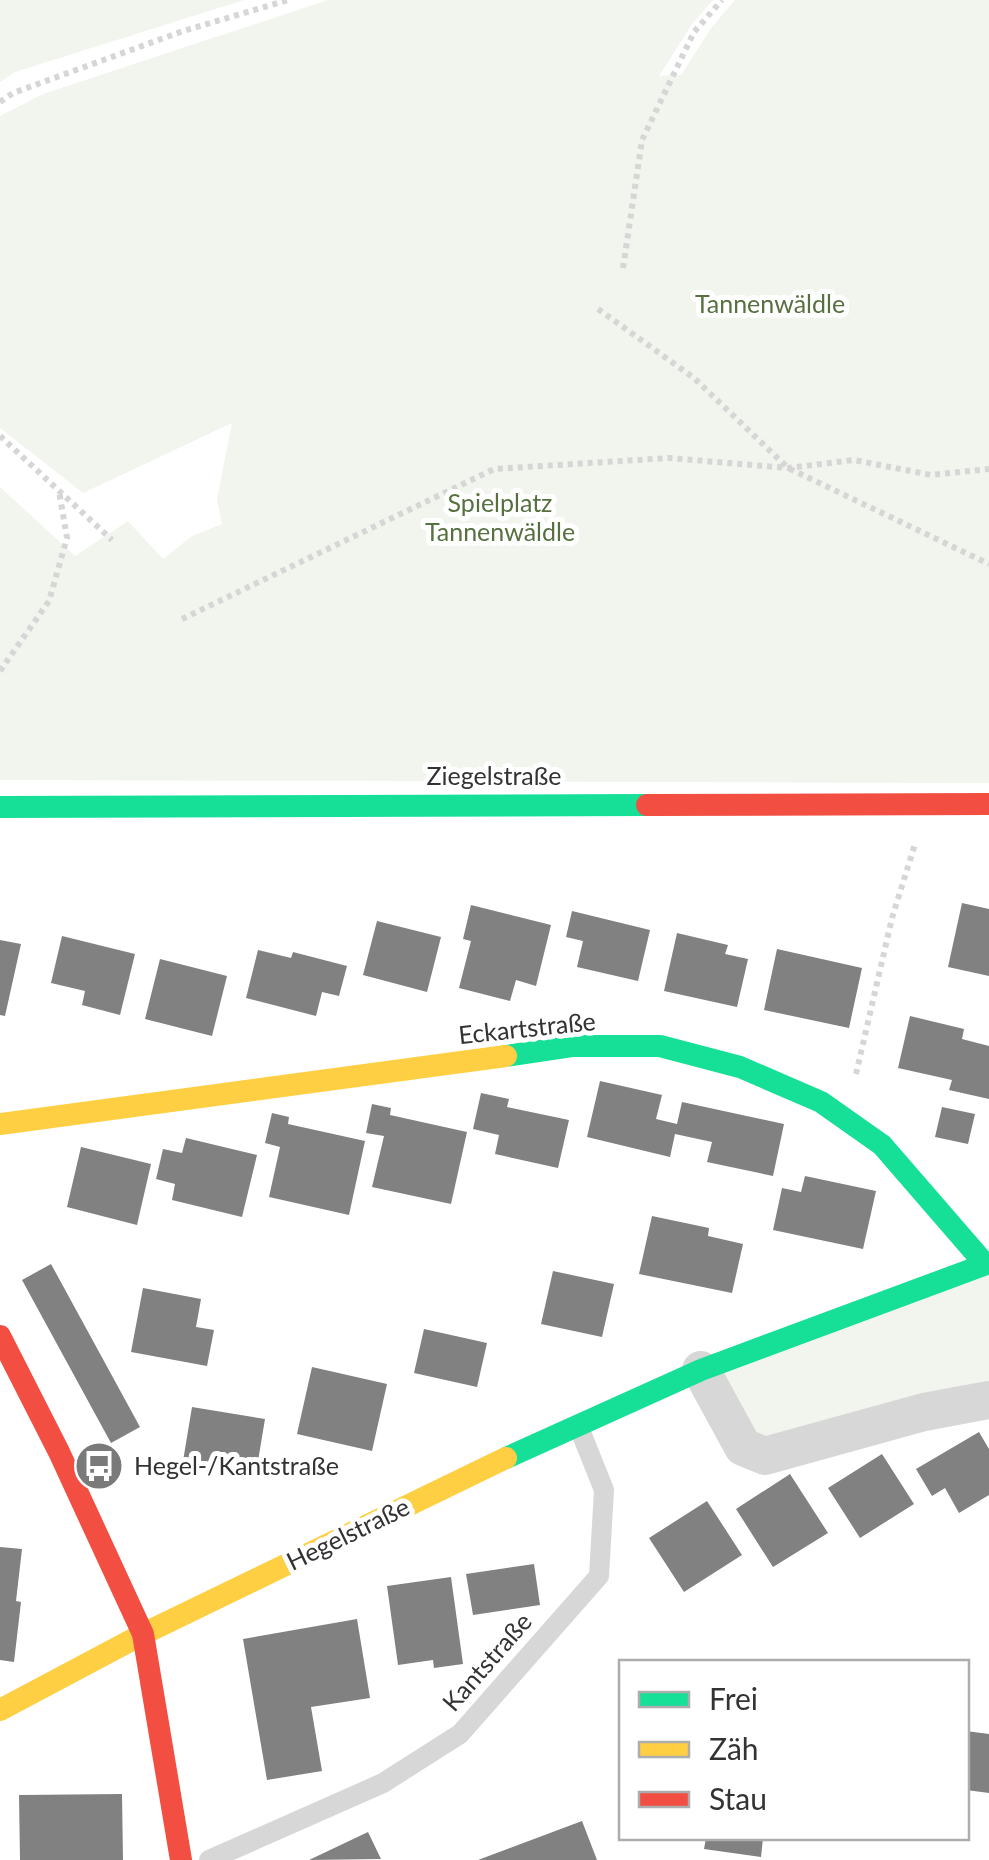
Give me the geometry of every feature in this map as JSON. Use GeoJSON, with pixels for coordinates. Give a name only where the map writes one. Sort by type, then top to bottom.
{"type":"FeatureCollection","features":[{"type":"Feature","properties":{"kind":"street","name":"Ziegelstraße"},"geometry":{"type":"LineString","coordinates":[[0,807],[989,804]]}},
{"type":"Feature","properties":{"kind":"street","name":"Eckartstraße"},"geometry":{"type":"LineString","coordinates":[[0,1124],[572,1046],[660,1046],[740,1067],[821,1102],[882,1145],[987,1264]]}},
{"type":"Feature","properties":{"kind":"street","name":"Hegelstraße"},"geometry":{"type":"LineString","coordinates":[[0,1710],[143,1634],[476,1471],[701,1370],[987,1264]]}},
{"type":"Feature","properties":{"kind":"street"},"geometry":{"type":"LineString","coordinates":[[0,1336],[59,1452],[143,1634],[181,1860]]}},
{"type":"Feature","properties":{"kind":"street"},"geometry":{"type":"LineString","coordinates":[[701,1370],[744,1448],[765,1456],[924,1412],[989,1400]]}},
{"type":"Feature","properties":{"kind":"lane","name":"Kantstraße"},"geometry":{"type":"LineString","coordinates":[[209,1860],[383,1783],[460,1734],[599,1576],[604,1490],[578,1426]]}},
{"type":"Feature","properties":{"kind":"path"},"geometry":{"type":"LineString","coordinates":[[0,102],[183,31],[288,0]]}},
{"type":"Feature","properties":{"kind":"path"},"geometry":{"type":"LineString","coordinates":[[622,268],[642,140],[694,32],[722,0]]}},
{"type":"Feature","properties":{"kind":"path"},"geometry":{"type":"LineString","coordinates":[[598,309],[694,378],[788,468],[989,564]]}},
{"type":"Feature","properties":{"kind":"path"},"geometry":{"type":"LineString","coordinates":[[0,436],[112,540]]}},
{"type":"Feature","properties":{"kind":"path"},"geometry":{"type":"LineString","coordinates":[[182,618],[494,469],[670,458],[788,468],[854,460],[931,474],[989,470]]}},
{"type":"Feature","properties":{"kind":"path"},"geometry":{"type":"LineString","coordinates":[[0,671],[48,601],[67,538],[59,491]]}},
{"type":"Feature","properties":{"kind":"path"},"geometry":{"type":"LineString","coordinates":[[845,1120],[892,918],[913,857]]}},
{"type":"Feature","properties":{"kind":"green space"},"geometry":{"type":"Polygon","coordinates":[[[0,0],[244,0],[15,72],[0,82],[0,0]]]}},
{"type":"Feature","properties":{"kind":"green space","name":"Tannenwäldle"},"geometry":{"type":"Polygon","coordinates":[[[328,0],[713,0],[692,24],[659,76],[681,75],[735,0],[989,0],[989,783],[0,780],[0,487],[75,556],[128,521],[163,559],[192,536],[222,524],[217,499],[232,423],[83,493],[0,428],[0,116],[43,94],[328,0]]]}},
{"type":"Feature","properties":{"kind":"green space"},"geometry":{"type":"Polygon","coordinates":[[[989,1263],[989,1400],[765,1456],[701,1370],[989,1263]]]}},
{"type":"Feature","properties":{"kind":"building"},"geometry":{"type":"Polygon","coordinates":[[[962,903],[989,909],[989,976],[948,967],[962,903]]]}},
{"type":"Feature","properties":{"kind":"building"},"geometry":{"type":"Polygon","coordinates":[[[471,905],[551,925],[536,986],[516,980],[510,1001],[459,988],[471,941],[463,939],[471,905]]]}},
{"type":"Feature","properties":{"kind":"building"},"geometry":{"type":"Polygon","coordinates":[[[572,911],[650,930],[638,981],[577,967],[583,941],[566,937],[572,911]]]}},
{"type":"Feature","properties":{"kind":"building"},"geometry":{"type":"Polygon","coordinates":[[[377,921],[441,937],[427,992],[363,975],[377,921]]]}},
{"type":"Feature","properties":{"kind":"building"},"geometry":{"type":"Polygon","coordinates":[[[677,933],[728,945],[725,954],[748,959],[737,1007],[664,991],[677,933]]]}},
{"type":"Feature","properties":{"kind":"building"},"geometry":{"type":"Polygon","coordinates":[[[62,936],[135,954],[120,1015],[82,1005],[85,991],[51,983],[62,936]]]}},
{"type":"Feature","properties":{"kind":"building"},"geometry":{"type":"Polygon","coordinates":[[[0,940],[21,944],[5,1016],[0,1015],[0,940]]]}},
{"type":"Feature","properties":{"kind":"building"},"geometry":{"type":"Polygon","coordinates":[[[777,949],[862,968],[849,1028],[764,1010],[777,949]]]}},
{"type":"Feature","properties":{"kind":"building"},"geometry":{"type":"Polygon","coordinates":[[[258,950],[291,958],[293,952],[347,966],[339,996],[322,992],[316,1016],[246,998],[258,950]]]}},
{"type":"Feature","properties":{"kind":"building"},"geometry":{"type":"Polygon","coordinates":[[[160,959],[227,976],[212,1036],[145,1019],[160,959]]]}},
{"type":"Feature","properties":{"kind":"building"},"geometry":{"type":"Polygon","coordinates":[[[910,1016],[964,1029],[962,1039],[989,1046],[989,1099],[949,1090],[952,1080],[898,1068],[910,1016]]]}},
{"type":"Feature","properties":{"kind":"building"},"geometry":{"type":"Polygon","coordinates":[[[600,1081],[662,1095],[656,1119],[677,1124],[682,1102],[784,1124],[773,1176],[707,1162],[712,1142],[675,1134],[670,1157],[587,1137],[600,1081]]]}},
{"type":"Feature","properties":{"kind":"building"},"geometry":{"type":"Polygon","coordinates":[[[481,1093],[509,1099],[507,1107],[569,1120],[558,1168],[495,1154],[499,1135],[473,1129],[481,1093]]]}},
{"type":"Feature","properties":{"kind":"building"},"geometry":{"type":"Polygon","coordinates":[[[372,1104],[391,1108],[390,1115],[467,1132],[451,1204],[372,1187],[384,1136],[366,1133],[372,1104]]]}},
{"type":"Feature","properties":{"kind":"building"},"geometry":{"type":"Polygon","coordinates":[[[942,1107],[975,1114],[968,1144],[935,1137],[942,1107]]]}},
{"type":"Feature","properties":{"kind":"building"},"geometry":{"type":"Polygon","coordinates":[[[272,1113],[289,1117],[288,1124],[365,1141],[349,1215],[269,1197],[280,1147],[265,1143],[272,1113]]]}},
{"type":"Feature","properties":{"kind":"building"},"geometry":{"type":"Polygon","coordinates":[[[186,1138],[257,1155],[242,1217],[172,1200],[175,1184],[156,1179],[163,1149],[182,1153],[186,1138]]]}},
{"type":"Feature","properties":{"kind":"building"},"geometry":{"type":"Polygon","coordinates":[[[81,1147],[151,1164],[137,1225],[67,1207],[81,1147]]]}},
{"type":"Feature","properties":{"kind":"building"},"geometry":{"type":"Polygon","coordinates":[[[805,1176],[876,1191],[863,1249],[773,1230],[782,1188],[801,1192],[805,1176]]]}},
{"type":"Feature","properties":{"kind":"building"},"geometry":{"type":"Polygon","coordinates":[[[652,1216],[709,1228],[708,1236],[743,1244],[732,1293],[639,1274],[652,1216]]]}},
{"type":"Feature","properties":{"kind":"building"},"geometry":{"type":"Polygon","coordinates":[[[51,1264],[140,1427],[111,1443],[22,1280],[51,1264]]]}},
{"type":"Feature","properties":{"kind":"building"},"geometry":{"type":"Polygon","coordinates":[[[553,1271],[614,1284],[602,1337],[541,1324],[553,1271]]]}},
{"type":"Feature","properties":{"kind":"building"},"geometry":{"type":"Polygon","coordinates":[[[143,1288],[201,1299],[196,1327],[214,1330],[207,1366],[131,1352],[143,1288]]]}},
{"type":"Feature","properties":{"kind":"building"},"geometry":{"type":"Polygon","coordinates":[[[424,1329],[487,1343],[477,1387],[414,1373],[424,1329]]]}},
{"type":"Feature","properties":{"kind":"building"},"geometry":{"type":"Polygon","coordinates":[[[312,1367],[387,1384],[372,1451],[297,1434],[312,1367]]]}},
{"type":"Feature","properties":{"kind":"building"},"geometry":{"type":"Polygon","coordinates":[[[192,1407],[265,1419],[255,1479],[182,1467],[192,1407]]]}},
{"type":"Feature","properties":{"kind":"building"},"geometry":{"type":"Polygon","coordinates":[[[979,1432],[989,1449],[989,1495],[959,1513],[945,1488],[932,1496],[916,1469],[979,1432]]]}},
{"type":"Feature","properties":{"kind":"building"},"geometry":{"type":"Polygon","coordinates":[[[882,1454],[914,1504],[860,1538],[828,1488],[882,1454]]]}},
{"type":"Feature","properties":{"kind":"building"},"geometry":{"type":"Polygon","coordinates":[[[790,1474],[828,1533],[773,1567],[736,1509],[790,1474]]]}},
{"type":"Feature","properties":{"kind":"building"},"geometry":{"type":"Polygon","coordinates":[[[707,1501],[742,1555],[684,1592],[649,1538],[707,1501]]]}},
{"type":"Feature","properties":{"kind":"building"},"geometry":{"type":"Polygon","coordinates":[[[0,1547],[22,1549],[14,1662],[0,1660],[0,1547]]]}},
{"type":"Feature","properties":{"kind":"building"},"geometry":{"type":"Polygon","coordinates":[[[534,1564],[540,1605],[473,1615],[466,1574],[534,1564]]]}},
{"type":"Feature","properties":{"kind":"building"},"geometry":{"type":"Polygon","coordinates":[[[451,1577],[463,1664],[434,1668],[433,1660],[398,1665],[387,1586],[451,1577]]]}},
{"type":"Feature","properties":{"kind":"building"},"geometry":{"type":"Polygon","coordinates":[[[357,1619],[370,1698],[311,1707],[322,1771],[267,1780],[243,1639],[357,1619]]]}},
{"type":"Feature","properties":{"kind":"building"},"geometry":{"type":"Polygon","coordinates":[[[969,1731],[989,1734],[989,1793],[969,1790],[969,1731]]]}},
{"type":"Feature","properties":{"kind":"building"},"geometry":{"type":"Polygon","coordinates":[[[122,1794],[123,1860],[20,1860],[19,1795],[122,1794]]]}},
{"type":"Feature","properties":{"kind":"building"},"geometry":{"type":"Polygon","coordinates":[[[582,1821],[597,1860],[478,1860],[582,1821]]]}},
{"type":"Feature","properties":{"kind":"building"},"geometry":{"type":"Polygon","coordinates":[[[368,1832],[381,1859],[309,1860],[368,1832]]]}},
{"type":"Feature","properties":{"kind":"building"},"geometry":{"type":"Polygon","coordinates":[[[706,1840],[763,1840],[761,1857],[704,1849],[706,1840]]]}},
{"type":"Feature","properties":{"kind":"traffic: fast"},"geometry":{"type":"LineString","coordinates":[[0,807],[647,805]]}},
{"type":"Feature","properties":{"kind":"traffic: fast"},"geometry":{"type":"LineString","coordinates":[[506,1056],[572,1046],[660,1046],[740,1067],[821,1102],[882,1145],[985,1264]]}},
{"type":"Feature","properties":{"kind":"traffic: fast"},"geometry":{"type":"LineString","coordinates":[[506,1458],[701,1370],[989,1263]]}},
{"type":"Feature","properties":{"kind":"traffic: slow"},"geometry":{"type":"LineString","coordinates":[[0,1124],[506,1056]]}},
{"type":"Feature","properties":{"kind":"traffic: slow"},"geometry":{"type":"LineString","coordinates":[[0,1710],[143,1634],[506,1458]]}},
{"type":"Feature","properties":{"kind":"traffic: jam"},"geometry":{"type":"LineString","coordinates":[[647,805],[989,804]]}},
{"type":"Feature","properties":{"kind":"traffic: jam"},"geometry":{"type":"LineString","coordinates":[[0,1336],[59,1452],[143,1634],[181,1860]]}},
{"type":"Feature","properties":{"kind":"place","name":"Hegel-/Kantstraße"},"geometry":{"type":"Point","coordinates":[99,1466]}},
{"type":"Feature","properties":{"kind":"park label","name":"Spielplatz Tannenwäldle"},"geometry":{"type":"Point","coordinates":[500,518]}}]}
